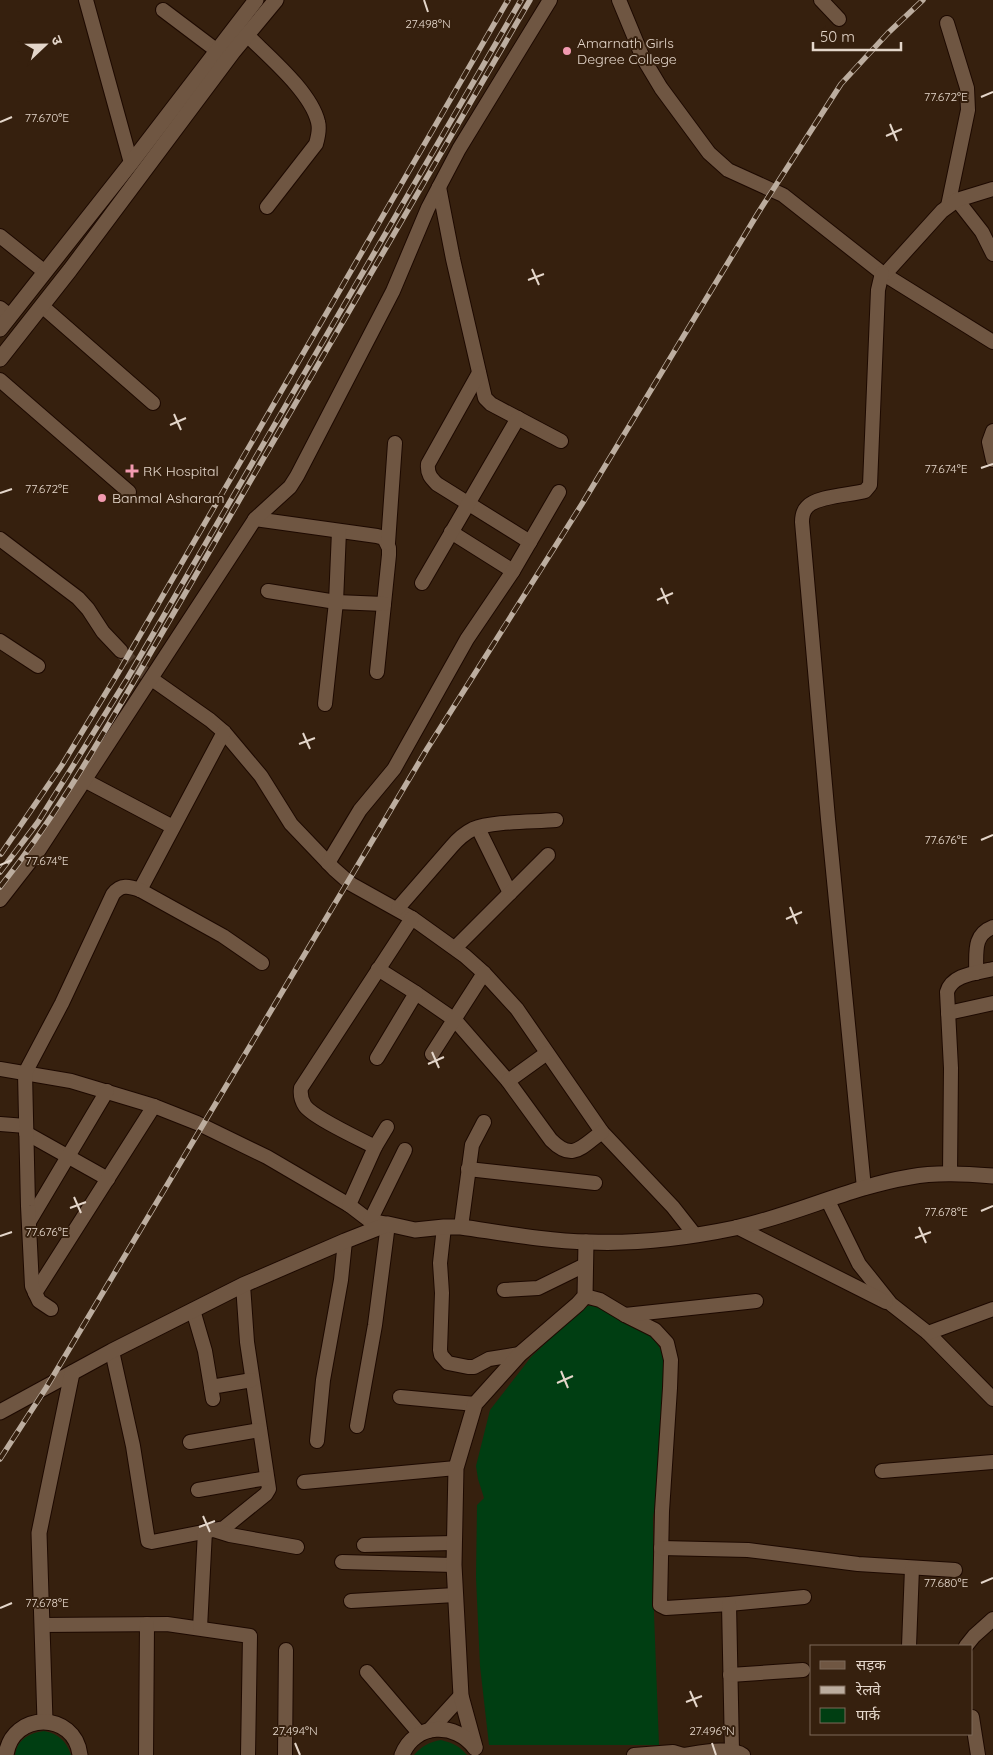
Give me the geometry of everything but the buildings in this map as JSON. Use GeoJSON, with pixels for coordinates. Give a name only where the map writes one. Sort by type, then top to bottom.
{"type":"FeatureCollection","features":[{"type":"Feature","properties":{"kind":"street"},"geometry":{"type":"LineString","coordinates":[[86,0],[131,164]]}},
{"type":"Feature","properties":{"kind":"street"},"geometry":{"type":"LineString","coordinates":[[0,329],[5,312],[45,272],[131,164],[216,50],[256,0]]}},
{"type":"Feature","properties":{"kind":"street"},"geometry":{"type":"LineString","coordinates":[[0,359],[247,35],[276,0]]}},
{"type":"Feature","properties":{"kind":"street"},"geometry":{"type":"LineString","coordinates":[[0,900],[40,850],[255,519],[290,486],[297,476],[393,291],[428,208],[459,149],[550,0]]}},
{"type":"Feature","properties":{"kind":"street"},"geometry":{"type":"LineString","coordinates":[[619,0],[643,58],[661,88],[708,153],[728,170],[784,195],[884,274],[993,342]]}},
{"type":"Feature","properties":{"kind":"street"},"geometry":{"type":"LineString","coordinates":[[826,1],[839,19]]}},
{"type":"Feature","properties":{"kind":"street"},"geometry":{"type":"LineString","coordinates":[[163,10],[216,50]]}},
{"type":"Feature","properties":{"kind":"street"},"geometry":{"type":"LineString","coordinates":[[947,23],[967,88],[968,104],[952,203]]}},
{"type":"Feature","properties":{"kind":"street"},"geometry":{"type":"LineString","coordinates":[[247,35],[302,92],[315,110],[319,124],[319,135],[316,144],[267,207]]}},
{"type":"Feature","properties":{"kind":"street"},"geometry":{"type":"LineString","coordinates":[[439,187],[453,259],[485,398],[490,404],[561,441]]}},
{"type":"Feature","properties":{"kind":"street"},"geometry":{"type":"LineString","coordinates":[[864,1188],[828,819],[802,522],[803,512],[808,505],[817,500],[865,492],[870,485],[872,474],[878,290],[884,274],[935,218],[952,203],[993,189]]}},
{"type":"Feature","properties":{"kind":"street"},"geometry":{"type":"LineString","coordinates":[[952,203],[982,232],[993,254]]}},
{"type":"Feature","properties":{"kind":"street"},"geometry":{"type":"LineString","coordinates":[[0,236],[45,272]]}},
{"type":"Feature","properties":{"kind":"street"},"geometry":{"type":"LineString","coordinates":[[42,306],[153,403]]}},
{"type":"Feature","properties":{"kind":"street"},"geometry":{"type":"LineString","coordinates":[[479,373],[428,464],[427,470],[430,478],[437,484],[530,542]]}},
{"type":"Feature","properties":{"kind":"street"},"geometry":{"type":"LineString","coordinates":[[0,380],[129,492]]}},
{"type":"Feature","properties":{"kind":"street"},"geometry":{"type":"LineString","coordinates":[[422,584],[518,418]]}},
{"type":"Feature","properties":{"kind":"street"},"geometry":{"type":"LineString","coordinates":[[993,431],[989,442],[993,460]]}},
{"type":"Feature","properties":{"kind":"street"},"geometry":{"type":"LineString","coordinates":[[376,672],[389,555],[388,543],[395,443]]}},
{"type":"Feature","properties":{"kind":"street"},"geometry":{"type":"LineString","coordinates":[[328,863],[360,810],[394,769],[467,639],[513,571],[558,492]]}},
{"type":"Feature","properties":{"kind":"street"},"geometry":{"type":"LineString","coordinates":[[255,519],[377,536],[384,538],[388,543]]}},
{"type":"Feature","properties":{"kind":"street"},"geometry":{"type":"LineString","coordinates":[[325,704],[336,602],[339,531]]}},
{"type":"Feature","properties":{"kind":"street"},"geometry":{"type":"LineString","coordinates":[[451,532],[513,571]]}},
{"type":"Feature","properties":{"kind":"street"},"geometry":{"type":"LineString","coordinates":[[0,539],[78,598],[121,651]]}},
{"type":"Feature","properties":{"kind":"street"},"geometry":{"type":"LineString","coordinates":[[268,592],[336,602],[384,604]]}},
{"type":"Feature","properties":{"kind":"street"},"geometry":{"type":"LineString","coordinates":[[0,641],[38,666]]}},
{"type":"Feature","properties":{"kind":"street"},"geometry":{"type":"LineString","coordinates":[[156,682],[224,732],[260,776],[291,824],[351,884],[398,908],[456,948],[484,973],[517,1009],[602,1132],[673,1207],[695,1235]]}},
{"type":"Feature","properties":{"kind":"street"},"geometry":{"type":"LineString","coordinates":[[140,890],[224,732]]}},
{"type":"Feature","properties":{"kind":"street"},"geometry":{"type":"LineString","coordinates":[[84,780],[173,827]]}},
{"type":"Feature","properties":{"kind":"street"},"geometry":{"type":"LineString","coordinates":[[398,908],[461,837],[485,826],[556,820]]}},
{"type":"Feature","properties":{"kind":"street"},"geometry":{"type":"LineString","coordinates":[[478,828],[510,893]]}},
{"type":"Feature","properties":{"kind":"street"},"geometry":{"type":"LineString","coordinates":[[456,948],[548,855]]}},
{"type":"Feature","properties":{"kind":"street"},"geometry":{"type":"LineString","coordinates":[[52,1309],[39,1301],[32,1286],[25,1073],[62,1002],[113,894],[122,886],[129,886],[140,890],[223,936],[262,963]]}},
{"type":"Feature","properties":{"kind":"street"},"geometry":{"type":"LineString","coordinates":[[375,1147],[311,1112],[302,1101],[300,1094],[301,1088],[412,918]]}},
{"type":"Feature","properties":{"kind":"street"},"geometry":{"type":"LineString","coordinates":[[976,973],[979,937],[984,931],[993,927]]}},
{"type":"Feature","properties":{"kind":"street"},"geometry":{"type":"LineString","coordinates":[[378,969],[455,1020],[508,1081],[551,1140],[564,1151],[575,1151],[602,1132]]}},
{"type":"Feature","properties":{"kind":"street"},"geometry":{"type":"LineString","coordinates":[[950,1174],[951,1076],[947,992],[949,985],[962,977],[993,969]]}},
{"type":"Feature","properties":{"kind":"street"},"geometry":{"type":"LineString","coordinates":[[432,1054],[484,973]]}},
{"type":"Feature","properties":{"kind":"street"},"geometry":{"type":"LineString","coordinates":[[377,1058],[416,993]]}},
{"type":"Feature","properties":{"kind":"street"},"geometry":{"type":"LineString","coordinates":[[948,1013],[993,1003]]}},
{"type":"Feature","properties":{"kind":"street"},"geometry":{"type":"LineString","coordinates":[[508,1081],[547,1052]]}},
{"type":"Feature","properties":{"kind":"street"},"geometry":{"type":"LineString","coordinates":[[0,1069],[72,1081],[154,1106],[197,1123],[267,1157],[349,1205],[370,1221],[415,1230],[444,1226],[586,1242],[623,1243],[737,1228],[864,1188],[910,1177],[950,1174],[993,1176]]}},
{"type":"Feature","properties":{"kind":"street"},"geometry":{"type":"LineString","coordinates":[[29,1222],[107,1091]]}},
{"type":"Feature","properties":{"kind":"street"},"geometry":{"type":"LineString","coordinates":[[35,1293],[154,1106]]}},
{"type":"Feature","properties":{"kind":"street"},"geometry":{"type":"LineString","coordinates":[[461,1228],[472,1145],[484,1122]]}},
{"type":"Feature","properties":{"kind":"street"},"geometry":{"type":"LineString","coordinates":[[0,1124],[26,1130],[108,1179]]}},
{"type":"Feature","properties":{"kind":"street"},"geometry":{"type":"LineString","coordinates":[[349,1205],[375,1147],[387,1127]]}},
{"type":"Feature","properties":{"kind":"street"},"geometry":{"type":"LineString","coordinates":[[370,1221],[405,1150]]}},
{"type":"Feature","properties":{"kind":"street"},"geometry":{"type":"LineString","coordinates":[[468,1169],[595,1183]]}},
{"type":"Feature","properties":{"kind":"street"},"geometry":{"type":"LineString","coordinates":[[828,1200],[859,1264],[891,1304],[928,1334],[993,1399]]}},
{"type":"Feature","properties":{"kind":"street"},"geometry":{"type":"LineString","coordinates":[[0,1412],[112,1351],[243,1285],[388,1224]]}},
{"type":"Feature","properties":{"kind":"street"},"geometry":{"type":"LineString","coordinates":[[357,1426],[375,1325],[388,1224]]}},
{"type":"Feature","properties":{"kind":"street"},"geometry":{"type":"LineString","coordinates":[[444,1226],[440,1263],[442,1293],[440,1350],[442,1355],[448,1363],[474,1367],[489,1359],[520,1354]]}},
{"type":"Feature","properties":{"kind":"street"},"geometry":{"type":"LineString","coordinates":[[737,1228],[891,1304]]}},
{"type":"Feature","properties":{"kind":"street"},"geometry":{"type":"LineString","coordinates":[[317,1441],[323,1380],[341,1280],[345,1241]]}},
{"type":"Feature","properties":{"kind":"street"},"geometry":{"type":"LineString","coordinates":[[477,1751],[461,1696],[454,1565],[456,1468],[474,1404],[520,1354],[578,1304],[584,1296],[586,1242]]}},
{"type":"Feature","properties":{"kind":"street"},"geometry":{"type":"LineString","coordinates":[[504,1290],[538,1288],[586,1265]]}},
{"type":"Feature","properties":{"kind":"street"},"geometry":{"type":"LineString","coordinates":[[112,1351],[133,1446],[146,1538],[152,1542],[224,1528],[266,1494],[269,1488],[252,1380],[243,1285]]}},
{"type":"Feature","properties":{"kind":"street"},"geometry":{"type":"LineString","coordinates":[[584,1296],[600,1300],[624,1315],[655,1330],[667,1343],[671,1360],[661,1548],[660,1605],[666,1608],[804,1597]]}},
{"type":"Feature","properties":{"kind":"street"},"geometry":{"type":"LineString","coordinates":[[624,1315],[756,1301]]}},
{"type":"Feature","properties":{"kind":"street"},"geometry":{"type":"LineString","coordinates":[[928,1334],[993,1309]]}},
{"type":"Feature","properties":{"kind":"street"},"geometry":{"type":"LineString","coordinates":[[193,1310],[206,1351],[212,1393],[252,1380]]}},
{"type":"Feature","properties":{"kind":"street"},"geometry":{"type":"LineString","coordinates":[[45,1721],[39,1533],[72,1373]]}},
{"type":"Feature","properties":{"kind":"street"},"geometry":{"type":"LineString","coordinates":[[400,1397],[474,1404]]}},
{"type":"Feature","properties":{"kind":"street"},"geometry":{"type":"LineString","coordinates":[[190,1442],[260,1430]]}},
{"type":"Feature","properties":{"kind":"street"},"geometry":{"type":"LineString","coordinates":[[882,1471],[993,1463]]}},
{"type":"Feature","properties":{"kind":"street"},"geometry":{"type":"LineString","coordinates":[[304,1482],[456,1468]]}},
{"type":"Feature","properties":{"kind":"street"},"geometry":{"type":"LineString","coordinates":[[198,1490],[267,1478]]}},
{"type":"Feature","properties":{"kind":"street"},"geometry":{"type":"LineString","coordinates":[[209,1531],[298,1547]]}},
{"type":"Feature","properties":{"kind":"street"},"geometry":{"type":"LineString","coordinates":[[200,1628],[209,1531]]}},
{"type":"Feature","properties":{"kind":"street"},"geometry":{"type":"LineString","coordinates":[[364,1545],[454,1543]]}},
{"type":"Feature","properties":{"kind":"street"},"geometry":{"type":"LineString","coordinates":[[661,1548],[748,1550],[858,1564],[955,1570]]}},
{"type":"Feature","properties":{"kind":"street"},"geometry":{"type":"LineString","coordinates":[[342,1562],[454,1565]]}},
{"type":"Feature","properties":{"kind":"street"},"geometry":{"type":"LineString","coordinates":[[909,1645],[912,1568]]}},
{"type":"Feature","properties":{"kind":"street"},"geometry":{"type":"LineString","coordinates":[[351,1602],[455,1595]]}},
{"type":"Feature","properties":{"kind":"street"},"geometry":{"type":"LineString","coordinates":[[634,1755],[673,1752],[683,1755],[737,1753],[730,1675],[729,1604]]}},
{"type":"Feature","properties":{"kind":"street"},"geometry":{"type":"LineString","coordinates":[[967,1645],[993,1619]]}},
{"type":"Feature","properties":{"kind":"street"},"geometry":{"type":"LineString","coordinates":[[146,1755],[147,1624]]}},
{"type":"Feature","properties":{"kind":"street"},"geometry":{"type":"LineString","coordinates":[[42,1625],[167,1624],[250,1636],[248,1755]]}},
{"type":"Feature","properties":{"kind":"street"},"geometry":{"type":"LineString","coordinates":[[285,1755],[286,1650]]}},
{"type":"Feature","properties":{"kind":"street"},"geometry":{"type":"LineString","coordinates":[[730,1675],[803,1670]]}},
{"type":"Feature","properties":{"kind":"street"},"geometry":{"type":"LineString","coordinates":[[368,1672],[425,1732]]}},
{"type":"Feature","properties":{"kind":"street"},"geometry":{"type":"LineString","coordinates":[[402,1755],[410,1742],[425,1732],[461,1696]]}},
{"type":"Feature","properties":{"kind":"street"},"geometry":{"type":"LineString","coordinates":[[6,1755],[12,1737],[21,1728],[32,1723],[45,1721],[67,1729],[75,1738],[80,1755]]}},
{"type":"Feature","properties":{"kind":"street"},"geometry":{"type":"LineString","coordinates":[[973,1723],[978,1755]]}},
{"type":"Feature","properties":{"kind":"street"},"geometry":{"type":"LineString","coordinates":[[425,1732],[442,1729],[455,1731],[466,1738],[477,1751]]}},
{"type":"Feature","properties":{"kind":"green space"},"geometry":{"type":"Polygon","coordinates":[[[600,1305],[653,1337],[664,1355],[659,1479],[653,1518],[654,1614],[659,1745],[489,1745],[480,1666],[476,1578],[477,1505],[484,1498],[476,1466],[490,1410],[531,1357],[585,1306],[600,1305]]]}},
{"type":"Feature","properties":{"kind":"green space"},"geometry":{"type":"Polygon","coordinates":[[[44,1731],[54,1734],[61,1739],[71,1755],[15,1755],[21,1741],[34,1733],[44,1731]]]}},
{"type":"Feature","properties":{"kind":"green space"},"geometry":{"type":"Polygon","coordinates":[[[441,1740],[455,1745],[467,1755],[414,1755],[426,1745],[441,1740]]]}},
{"type":"Feature","properties":{"kind":"tunnel"},"geometry":{"type":"LineString","coordinates":[[121,651],[132,663],[156,682]]}},
{"type":"Feature","properties":{"kind":"railway"},"geometry":{"type":"LineString","coordinates":[[1,854],[62,765],[118,673],[508,0]]}},
{"type":"Feature","properties":{"kind":"railway"},"geometry":{"type":"LineString","coordinates":[[0,872],[38,822],[127,679],[521,0]]}},
{"type":"Feature","properties":{"kind":"railway"},"geometry":{"type":"LineString","coordinates":[[0,887],[54,813],[102,735],[530,0]]}},
{"type":"Feature","properties":{"kind":"railway"},"geometry":{"type":"LineString","coordinates":[[0,1459],[46,1388],[427,749],[582,504],[758,213],[841,84],[888,33],[923,0]]}},
{"type":"Feature","properties":{"kind":"place","name":"Amarnath Girls Degree College"},"geometry":{"type":"Point","coordinates":[567,51]}},
{"type":"Feature","properties":{"kind":"place","name":"RK Hospital"},"geometry":{"type":"Point","coordinates":[132,471]}},
{"type":"Feature","properties":{"kind":"place","name":"Banmal Asharam"},"geometry":{"type":"Point","coordinates":[102,498]}}]}
